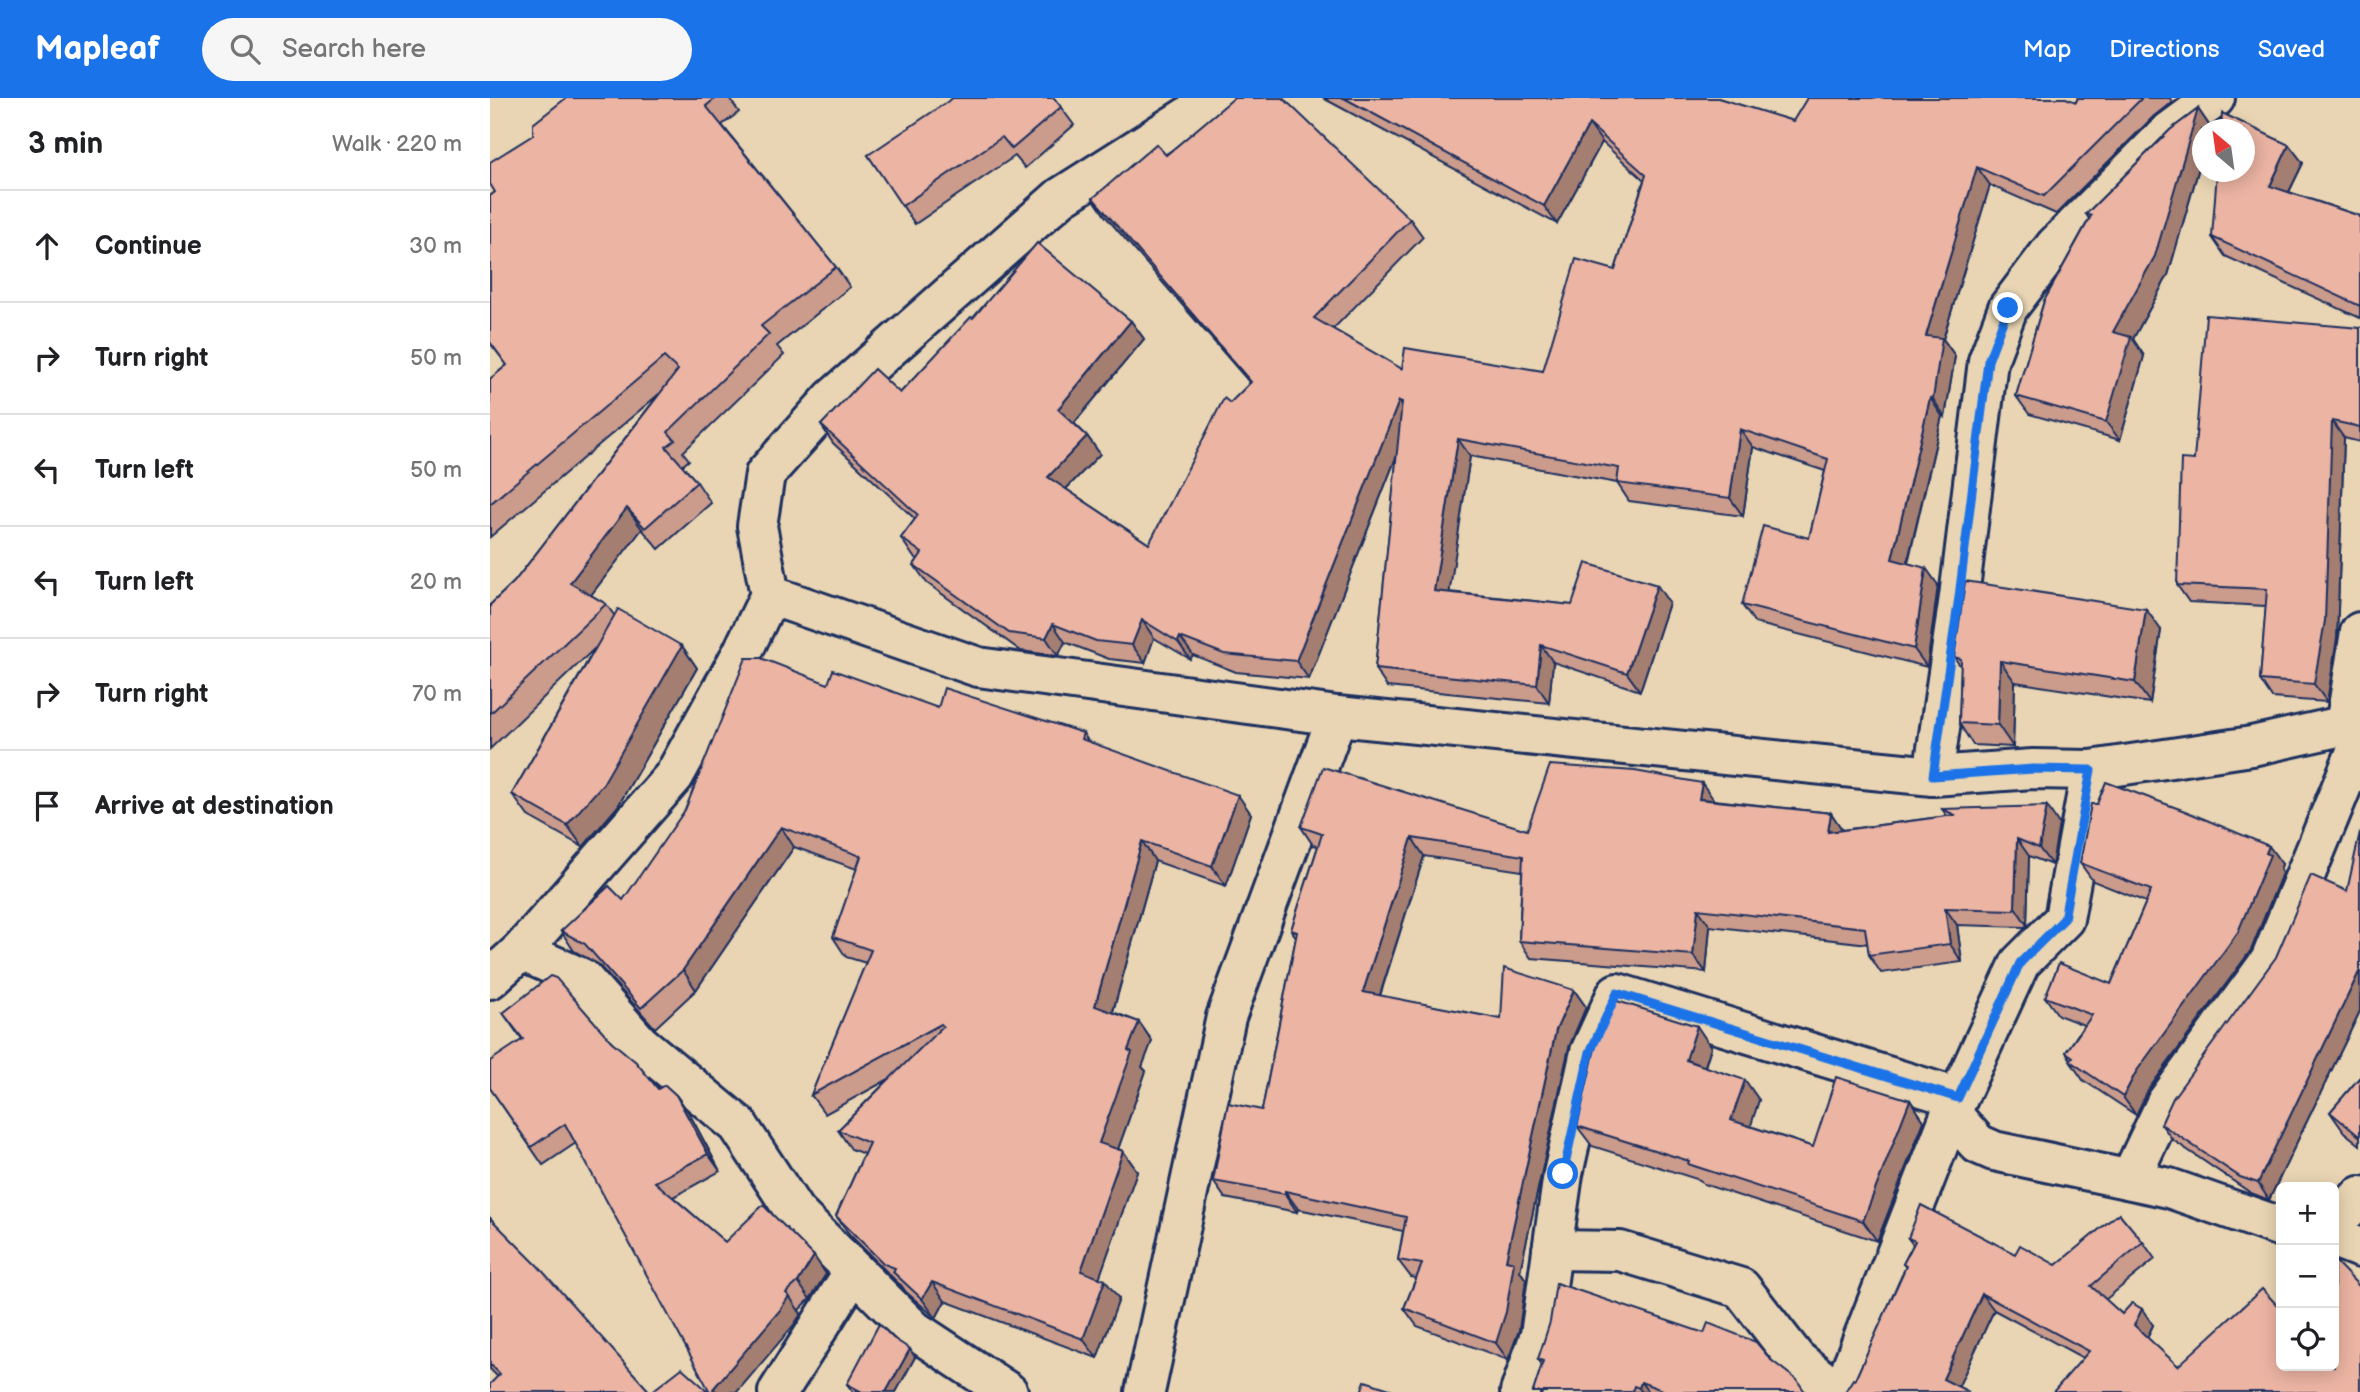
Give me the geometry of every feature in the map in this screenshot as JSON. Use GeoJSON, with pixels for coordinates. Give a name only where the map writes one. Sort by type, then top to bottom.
{"type":"FeatureCollection","features":[{"type":"Feature","properties":{"kind":"street"},"geometry":{"type":"LineString","coordinates":[[490,979],[521,951],[674,776],[741,655],[770,595],[757,526],[765,474],[832,398],[1061,197],[1217,98]]}},
{"type":"Feature","properties":{"kind":"street"},"geometry":{"type":"LineString","coordinates":[[1933,776],[1959,597],[1988,361],[2008,308],[2054,246],[2169,132],[2214,98]]}},
{"type":"Feature","properties":{"kind":"street"},"geometry":{"type":"LineString","coordinates":[[770,595],[978,667],[1337,716],[1933,776],[2033,769],[2091,770],[2355,730]]}},
{"type":"Feature","properties":{"kind":"street"},"geometry":{"type":"LineString","coordinates":[[2130,1179],[2166,1102],[2270,961],[2355,730],[2360,632]]}},
{"type":"Feature","properties":{"kind":"street"},"geometry":{"type":"LineString","coordinates":[[1145,1392],[1226,1017],[1337,716]]}},
{"type":"Feature","properties":{"kind":"street"},"geometry":{"type":"LineString","coordinates":[[1842,1392],[1955,1106],[2020,963],[2064,919],[2091,770]]}},
{"type":"Feature","properties":{"kind":"street"},"geometry":{"type":"LineString","coordinates":[[521,951],[582,978],[640,1044],[738,1125],[795,1212],[914,1330],[1008,1392]]}},
{"type":"Feature","properties":{"kind":"street"},"geometry":{"type":"LineString","coordinates":[[1520,1392],[1540,1335],[1563,1174],[1590,1052],[1617,993],[1955,1106],[1978,1144],[1994,1152],[2169,1188],[2276,1225]]}},
{"type":"Feature","properties":{"kind":"street"},"geometry":{"type":"LineString","coordinates":[[2339,1219],[2360,1196]]}},
{"type":"Feature","properties":{"kind":"street"},"geometry":{"type":"LineString","coordinates":[[2339,1240],[2360,1248]]}},
{"type":"Feature","properties":{"kind":"street"},"geometry":{"type":"LineString","coordinates":[[1552,1250],[1620,1251],[1741,1288],[1796,1359],[1826,1383],[1830,1392]]}},
{"type":"Feature","properties":{"kind":"street"},"geometry":{"type":"LineString","coordinates":[[778,1392],[854,1270]]}},
{"type":"Feature","properties":{"kind":"building"},"geometry":{"type":"Polygon","coordinates":[[[566,98],[716,98],[706,106],[836,267],[761,326],[769,334],[668,432],[675,440],[666,447],[697,482],[645,528],[627,508],[570,583],[606,604],[490,714],[490,605],[514,582],[678,370],[664,357],[490,504],[490,379],[507,365],[490,342],[490,196],[495,192],[490,184],[490,162],[533,135],[533,124],[566,98]]]}},
{"type":"Feature","properties":{"kind":"building"},"geometry":{"type":"Polygon","coordinates":[[[953,98],[1054,98],[1061,107],[1012,149],[1002,137],[902,206],[868,155],[953,98]]]}},
{"type":"Feature","properties":{"kind":"building"},"geometry":{"type":"Polygon","coordinates":[[[1234,98],[1283,98],[1410,219],[1314,318],[1402,369],[1405,348],[1543,371],[1576,259],[1615,270],[1646,175],[1589,124],[1544,206],[1344,98],[1718,98],[1793,121],[1807,98],[2066,98],[2076,102],[2078,98],[2142,98],[2044,196],[1977,167],[1926,336],[1942,338],[1933,399],[1930,398],[1892,559],[1926,568],[1914,649],[1742,605],[1763,526],[1809,538],[1828,459],[1740,429],[1730,498],[1617,483],[1619,468],[1458,439],[1434,591],[1572,605],[1586,563],[1657,585],[1627,673],[1541,645],[1537,685],[1375,669],[1402,402],[1399,401],[1296,661],[1224,654],[1180,637],[1178,642],[1142,620],[1132,645],[1096,641],[1053,624],[1046,638],[1009,633],[914,565],[922,553],[901,538],[918,515],[821,425],[874,369],[900,393],[971,317],[973,318],[1037,243],[1131,321],[1058,409],[1087,436],[1048,477],[1149,544],[1224,398],[1230,403],[1251,382],[1093,198],[1156,144],[1166,155],[1234,98]]]}},
{"type":"Feature","properties":{"kind":"building"},"geometry":{"type":"Polygon","coordinates":[[[2198,109],[2195,119],[2192,119],[2192,130],[2155,256],[2113,332],[2131,337],[2106,422],[2016,396],[2044,301],[2091,216],[2086,214],[2170,130],[2198,109]]]}},
{"type":"Feature","properties":{"kind":"building"},"geometry":{"type":"Polygon","coordinates":[[[2222,113],[2235,119],[2222,119],[2222,113]]]}},
{"type":"Feature","properties":{"kind":"building"},"geometry":{"type":"Polygon","coordinates":[[[2255,129],[2289,145],[2270,186],[2360,216],[2360,306],[2212,237],[2216,182],[2255,182],[2255,129]]]}},
{"type":"Feature","properties":{"kind":"building"},"geometry":{"type":"Polygon","coordinates":[[[2206,315],[2360,328],[2360,427],[2332,421],[2325,621],[2314,684],[2260,680],[2267,589],[2177,585],[2181,459],[2194,460],[2206,315]]]}},
{"type":"Feature","properties":{"kind":"building"},"geometry":{"type":"Polygon","coordinates":[[[1965,581],[2146,609],[2135,682],[2000,661],[1998,725],[1959,723],[1961,659],[1954,657],[1965,581]]]}},
{"type":"Feature","properties":{"kind":"building"},"geometry":{"type":"Polygon","coordinates":[[[618,609],[682,646],[603,784],[567,825],[512,794],[618,609]]]}},
{"type":"Feature","properties":{"kind":"building"},"geometry":{"type":"Polygon","coordinates":[[[746,658],[761,658],[828,684],[833,670],[938,708],[944,688],[1083,733],[1081,739],[1238,795],[1212,866],[1142,841],[1095,1006],[1139,1022],[1128,1050],[1132,1052],[1099,1143],[1123,1151],[1081,1271],[1105,1280],[1083,1339],[932,1282],[922,1299],[893,1272],[895,1268],[884,1264],[836,1216],[869,1143],[838,1130],[943,1026],[941,1024],[811,1095],[871,950],[833,937],[861,856],[781,827],[683,970],[641,1008],[585,944],[561,931],[609,886],[623,900],[685,810],[746,658]]]}},
{"type":"Feature","properties":{"kind":"building"},"geometry":{"type":"Polygon","coordinates":[[[1550,765],[1635,771],[1702,783],[1699,799],[1831,813],[1828,832],[1955,815],[1942,809],[2047,806],[2039,848],[2017,839],[2013,910],[1945,908],[1950,944],[1869,955],[1865,928],[1698,909],[1693,955],[1519,941],[1523,856],[1412,838],[1363,992],[1501,1019],[1504,968],[1574,990],[1556,1030],[1506,1260],[1514,1262],[1506,1312],[1496,1343],[1404,1308],[1422,1264],[1398,1260],[1406,1217],[1285,1191],[1285,1194],[1213,1181],[1228,1103],[1262,1110],[1297,932],[1291,930],[1322,834],[1301,827],[1323,767],[1527,830],[1550,765]]]}},
{"type":"Feature","properties":{"kind":"building"},"geometry":{"type":"Polygon","coordinates":[[[2106,782],[2269,846],[2266,853],[2270,855],[2238,932],[2136,1072],[2123,1097],[2070,1061],[2073,1057],[2066,1052],[2092,1015],[2045,997],[2059,963],[2111,984],[2151,890],[2080,863],[2091,804],[2097,804],[2106,782]]]}},
{"type":"Feature","properties":{"kind":"building"},"geometry":{"type":"Polygon","coordinates":[[[2360,832],[2360,970],[2258,1183],[2240,1177],[2161,1124],[2173,1098],[2276,957],[2311,875],[2347,891],[2360,832]]]}},
{"type":"Feature","properties":{"kind":"building"},"geometry":{"type":"Polygon","coordinates":[[[550,976],[556,978],[611,1041],[636,1062],[658,1089],[665,1085],[676,1095],[708,1154],[655,1182],[725,1242],[763,1205],[814,1256],[798,1282],[786,1293],[789,1296],[781,1309],[713,1389],[718,1392],[710,1392],[565,1124],[531,1147],[490,1088],[490,1061],[523,1039],[503,1013],[550,976]]]}},
{"type":"Feature","properties":{"kind":"building"},"geometry":{"type":"Polygon","coordinates":[[[1614,1000],[1697,1026],[1686,1060],[1745,1080],[1731,1120],[1813,1147],[1836,1077],[1910,1100],[1863,1221],[1577,1126],[1597,1039],[1614,1000]]]}},
{"type":"Feature","properties":{"kind":"building"},"geometry":{"type":"Polygon","coordinates":[[[2360,1077],[2360,1135],[2359,1136],[2330,1112],[2360,1077]]]}},
{"type":"Feature","properties":{"kind":"building"},"geometry":{"type":"Polygon","coordinates":[[[1921,1205],[2015,1254],[2020,1245],[2056,1265],[2119,1213],[2143,1242],[2091,1286],[2122,1314],[2132,1303],[2142,1309],[2134,1325],[2178,1366],[2262,1289],[2276,1304],[2276,1371],[2339,1371],[2339,1265],[2360,1287],[2360,1392],[2053,1392],[2089,1351],[1982,1294],[1943,1379],[1969,1392],[1845,1392],[1853,1379],[1855,1380],[1906,1266],[1903,1264],[1915,1241],[1908,1238],[1921,1205]]]}},
{"type":"Feature","properties":{"kind":"building"},"geometry":{"type":"Polygon","coordinates":[[[490,1218],[538,1266],[650,1392],[490,1392],[490,1384],[500,1374],[490,1364],[490,1218]]]}},
{"type":"Feature","properties":{"kind":"building"},"geometry":{"type":"Polygon","coordinates":[[[1556,1283],[1704,1333],[1708,1323],[1756,1342],[1771,1360],[1797,1380],[1805,1392],[1667,1392],[1641,1382],[1639,1388],[1634,1386],[1632,1392],[1533,1392],[1543,1361],[1538,1359],[1550,1322],[1556,1283]]]}},
{"type":"Feature","properties":{"kind":"building"},"geometry":{"type":"Polygon","coordinates":[[[879,1324],[893,1338],[910,1349],[886,1392],[862,1392],[847,1384],[879,1324]]]}},
{"type":"Feature","properties":{"kind":"building"},"geometry":{"type":"Polygon","coordinates":[[[682,1368],[709,1392],[651,1392],[682,1368]]]}},
{"type":"Feature","properties":{"kind":"building"},"geometry":{"type":"Polygon","coordinates":[[[1365,1381],[1399,1392],[1361,1392],[1365,1381]]]}},
{"type":"Feature","properties":{"kind":"route"},"geometry":{"type":"LineString","coordinates":[[1563,1174],[1590,1052],[1617,993],[1958,1098],[2020,963],[2064,919],[2091,770],[2033,769],[1933,776],[1959,597],[1988,361],[2008,308]]}}]}
